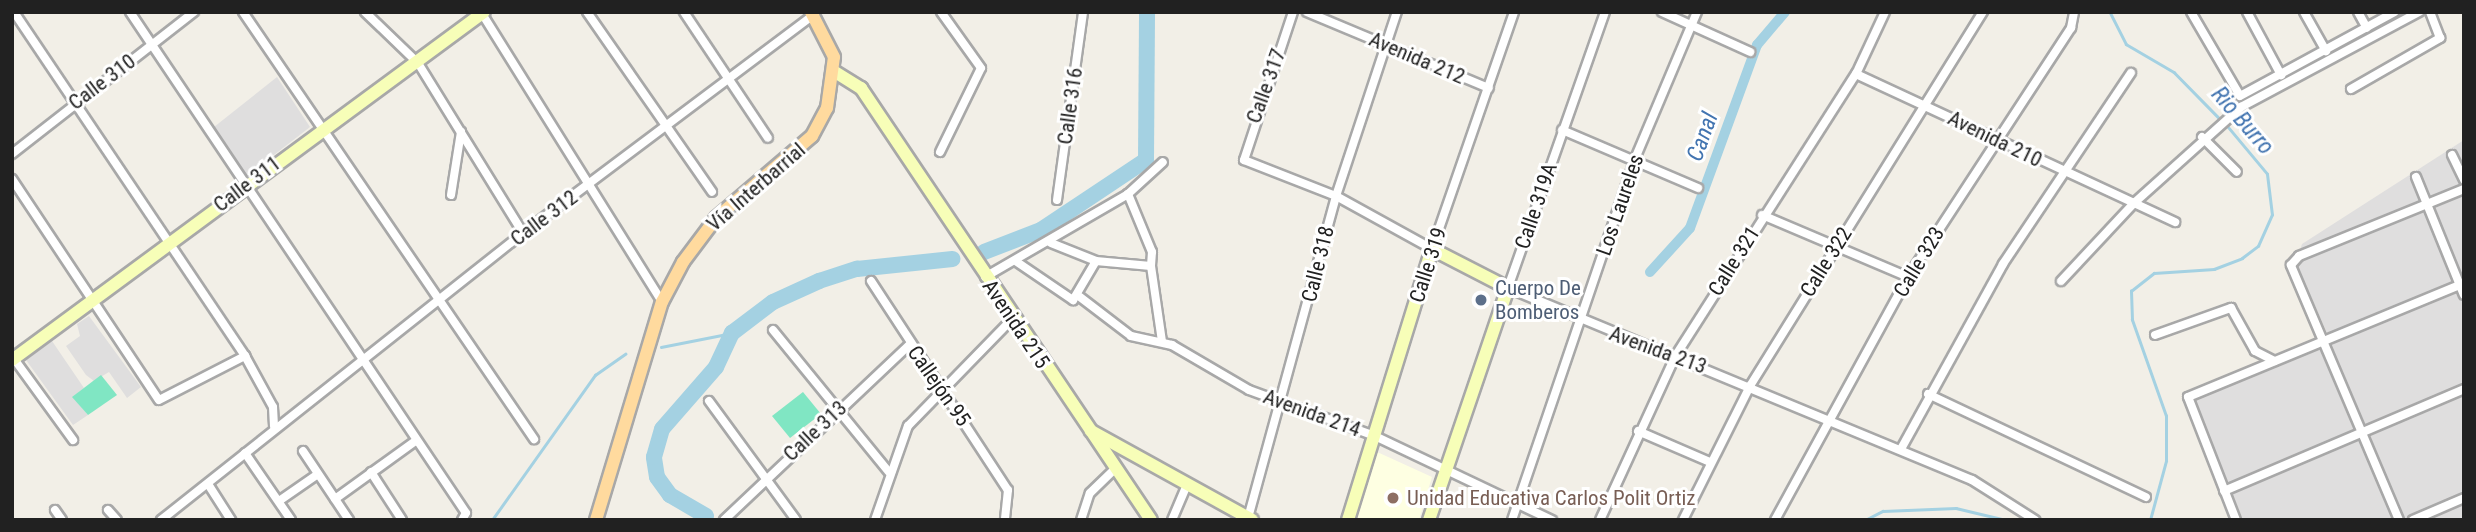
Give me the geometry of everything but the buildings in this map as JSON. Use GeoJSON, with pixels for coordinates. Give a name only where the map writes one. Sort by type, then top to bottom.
{"type":"FeatureCollection","features":[{"type":"Feature","properties":{"kind":"main road"},"geometry":{"type":"LineString","coordinates":[[814,13],[831,46],[835,72]]}},
{"type":"Feature","properties":{"kind":"main road","name":"Vía Interbarrial"},"geometry":{"type":"LineString","coordinates":[[596,520],[662,302],[716,218],[812,136],[835,72]]}},
{"type":"Feature","properties":{"kind":"street"},"geometry":{"type":"LineString","coordinates":[[14,12],[167,244],[245,356],[273,407],[274,426]]}},
{"type":"Feature","properties":{"kind":"street"},"geometry":{"type":"LineString","coordinates":[[130,12],[414,442],[466,513],[463,520]]}},
{"type":"Feature","properties":{"kind":"street","name":"Calle 310"},"geometry":{"type":"LineString","coordinates":[[12,154],[194,12]]}},
{"type":"Feature","properties":{"kind":"street"},"geometry":{"type":"LineString","coordinates":[[243,12],[320,129],[534,439]]}},
{"type":"Feature","properties":{"kind":"street"},"geometry":{"type":"LineString","coordinates":[[365,12],[418,63],[523,233]]}},
{"type":"Feature","properties":{"kind":"street"},"geometry":{"type":"LineString","coordinates":[[587,12],[664,128],[712,192]]}},
{"type":"Feature","properties":{"kind":"street"},"geometry":{"type":"LineString","coordinates":[[684,12],[768,138]]}},
{"type":"Feature","properties":{"kind":"street"},"geometry":{"type":"LineString","coordinates":[[940,152],[981,68],[941,12]]}},
{"type":"Feature","properties":{"kind":"street","name":"Calle 316"},"geometry":{"type":"LineString","coordinates":[[1057,200],[1083,12]]}},
{"type":"Feature","properties":{"kind":"street","name":"Calle 317"},"geometry":{"type":"LineString","coordinates":[[1244,160],[1293,12]]}},
{"type":"Feature","properties":{"kind":"street","name":"Avenida 212"},"geometry":{"type":"LineString","coordinates":[[1307,12],[1489,88]]}},
{"type":"Feature","properties":{"kind":"street","name":"Calle 318"},"geometry":{"type":"LineString","coordinates":[[1250,519],[1336,196],[1396,12]]}},
{"type":"Feature","properties":{"kind":"street","name":"Calle 319"},"geometry":{"type":"LineString","coordinates":[[1348,520],[1432,249],[1514,12]]}},
{"type":"Feature","properties":{"kind":"street","name":"Calle 319A"},"geometry":{"type":"LineString","coordinates":[[1429,520],[1605,12]]}},
{"type":"Feature","properties":{"kind":"street"},"geometry":{"type":"LineString","coordinates":[[1662,12],[1750,52]]}},
{"type":"Feature","properties":{"kind":"street","name":"Los Laureles"},"geometry":{"type":"LineString","coordinates":[[1512,520],[1634,161],[1697,12]]}},
{"type":"Feature","properties":{"kind":"street","name":"Calle 321"},"geometry":{"type":"LineString","coordinates":[[1600,520],[1638,431],[1676,355],[1762,215],[1856,74],[1885,12]]}},
{"type":"Feature","properties":{"kind":"street","name":"Calle 322"},"geometry":{"type":"LineString","coordinates":[[1683,520],[1749,386],[1983,12]]}},
{"type":"Feature","properties":{"kind":"street","name":"Calle 323"},"geometry":{"type":"LineString","coordinates":[[1775,520],[1908,277],[2071,28],[2074,12]]}},
{"type":"Feature","properties":{"kind":"street"},"geometry":{"type":"LineString","coordinates":[[2191,12],[2236,94],[2281,75],[2395,12]]}},
{"type":"Feature","properties":{"kind":"street"},"geometry":{"type":"LineString","coordinates":[[2247,12],[2281,75]]}},
{"type":"Feature","properties":{"kind":"street"},"geometry":{"type":"LineString","coordinates":[[2304,12],[2326,51]]}},
{"type":"Feature","properties":{"kind":"street"},"geometry":{"type":"LineString","coordinates":[[2358,12],[2367,28]]}},
{"type":"Feature","properties":{"kind":"street"},"geometry":{"type":"LineString","coordinates":[[2351,89],[2440,38],[2430,12]]}},
{"type":"Feature","properties":{"kind":"street"},"geometry":{"type":"LineString","coordinates":[[483,13],[587,187],[662,302]]}},
{"type":"Feature","properties":{"kind":"street","name":"Calle 311"},"geometry":{"type":"LineString","coordinates":[[13,358],[245,188],[320,129],[418,63],[483,13]]}},
{"type":"Feature","properties":{"kind":"street","name":"Calle 312"},"geometry":{"type":"LineString","coordinates":[[161,520],[208,484],[274,426],[439,302],[523,233],[730,81],[814,13]]}},
{"type":"Feature","properties":{"kind":"street"},"geometry":{"type":"LineString","coordinates":[[2061,281],[2134,203],[2215,127],[2414,13]]}},
{"type":"Feature","properties":{"kind":"street","name":"Avenida 215"},"geometry":{"type":"LineString","coordinates":[[835,72],[861,88],[1087,430],[1250,519]]}},
{"type":"Feature","properties":{"kind":"street"},"geometry":{"type":"LineString","coordinates":[[1901,449],[1928,394],[2063,171],[2131,73]]}},
{"type":"Feature","properties":{"kind":"street","name":"Avenida 210"},"geometry":{"type":"LineString","coordinates":[[1856,74],[2175,222]]}},
{"type":"Feature","properties":{"kind":"street"},"geometry":{"type":"LineString","coordinates":[[1562,130],[1698,188]]}},
{"type":"Feature","properties":{"kind":"street"},"geometry":{"type":"LineString","coordinates":[[451,195],[461,132]]}},
{"type":"Feature","properties":{"kind":"street"},"geometry":{"type":"LineString","coordinates":[[2202,137],[2237,172]]}},
{"type":"Feature","properties":{"kind":"street"},"geometry":{"type":"LineString","coordinates":[[2452,155],[2464,180]]}},
{"type":"Feature","properties":{"kind":"street","name":"Avenida 213"},"geometry":{"type":"LineString","coordinates":[[1244,160],[1336,196],[1508,288],[1581,321],[1676,355],[1972,480],[2035,520]]}},
{"type":"Feature","properties":{"kind":"street"},"geometry":{"type":"LineString","coordinates":[[985,277],[1051,243],[1128,194],[1163,162]]}},
{"type":"Feature","properties":{"kind":"street"},"geometry":{"type":"LineString","coordinates":[[2416,177],[2462,284],[2464,295]]}},
{"type":"Feature","properties":{"kind":"street"},"geometry":{"type":"LineString","coordinates":[[12,179],[89,301],[159,400],[245,356]]}},
{"type":"Feature","properties":{"kind":"street"},"geometry":{"type":"LineString","coordinates":[[2399,520],[2291,273],[2292,262],[2464,189]]}},
{"type":"Feature","properties":{"kind":"street"},"geometry":{"type":"LineString","coordinates":[[1128,194],[1152,252],[1151,266],[1162,341]]}},
{"type":"Feature","properties":{"kind":"street"},"geometry":{"type":"LineString","coordinates":[[1762,215],[1908,277]]}},
{"type":"Feature","properties":{"kind":"street"},"geometry":{"type":"LineString","coordinates":[[1051,243],[1096,261],[1151,266]]}},
{"type":"Feature","properties":{"kind":"street"},"geometry":{"type":"LineString","coordinates":[[1080,297],[1096,261]]}},
{"type":"Feature","properties":{"kind":"street","name":"Avenida 214"},"geometry":{"type":"LineString","coordinates":[[1017,262],[1066,299],[1080,297],[1131,336],[1162,341],[1249,390],[1375,436],[1552,520]]}},
{"type":"Feature","properties":{"kind":"street","name":"Callejón 95"},"geometry":{"type":"LineString","coordinates":[[871,281],[909,345],[942,388],[1008,490],[1005,520]]}},
{"type":"Feature","properties":{"kind":"street"},"geometry":{"type":"LineString","coordinates":[[2236,520],[2188,397],[2462,284]]}},
{"type":"Feature","properties":{"kind":"street"},"geometry":{"type":"LineString","coordinates":[[2155,335],[2231,309],[2255,351],[2275,361]]}},
{"type":"Feature","properties":{"kind":"street"},"geometry":{"type":"LineString","coordinates":[[875,520],[889,472],[908,426],[942,388],[1012,319]]}},
{"type":"Feature","properties":{"kind":"street"},"geometry":{"type":"LineString","coordinates":[[773,331],[836,412],[889,472]]}},
{"type":"Feature","properties":{"kind":"street","name":"Calle 313"},"geometry":{"type":"LineString","coordinates":[[723,520],[765,477],[909,345]]}},
{"type":"Feature","properties":{"kind":"street"},"geometry":{"type":"LineString","coordinates":[[13,358],[73,440]]}},
{"type":"Feature","properties":{"kind":"street"},"geometry":{"type":"LineString","coordinates":[[2224,491],[2464,389]]}},
{"type":"Feature","properties":{"kind":"street"},"geometry":{"type":"LineString","coordinates":[[1928,394],[2146,497]]}},
{"type":"Feature","properties":{"kind":"street"},"geometry":{"type":"LineString","coordinates":[[709,401],[796,520]]}},
{"type":"Feature","properties":{"kind":"street"},"geometry":{"type":"LineString","coordinates":[[1087,430],[1151,520]]}},
{"type":"Feature","properties":{"kind":"street"},"geometry":{"type":"LineString","coordinates":[[1638,431],[1710,462]]}},
{"type":"Feature","properties":{"kind":"street"},"geometry":{"type":"LineString","coordinates":[[335,499],[414,442]]}},
{"type":"Feature","properties":{"kind":"street"},"geometry":{"type":"LineString","coordinates":[[303,451],[349,520]]}},
{"type":"Feature","properties":{"kind":"street"},"geometry":{"type":"LineString","coordinates":[[245,453],[291,520]]}},
{"type":"Feature","properties":{"kind":"street"},"geometry":{"type":"LineString","coordinates":[[1080,520],[1090,493],[1115,469]]}},
{"type":"Feature","properties":{"kind":"street"},"geometry":{"type":"LineString","coordinates":[[371,472],[402,520]]}},
{"type":"Feature","properties":{"kind":"street"},"geometry":{"type":"LineString","coordinates":[[279,500],[318,474]]}},
{"type":"Feature","properties":{"kind":"street"},"geometry":{"type":"LineString","coordinates":[[208,484],[231,520]]}},
{"type":"Feature","properties":{"kind":"street"},"geometry":{"type":"LineString","coordinates":[[1172,520],[1187,484]]}},
{"type":"Feature","properties":{"kind":"street"},"geometry":{"type":"LineString","coordinates":[[2413,520],[2464,498]]}},
{"type":"Feature","properties":{"kind":"street"},"geometry":{"type":"LineString","coordinates":[[55,510],[62,520]]}},
{"type":"Feature","properties":{"kind":"street"},"geometry":{"type":"LineString","coordinates":[[108,510],[117,520]]}},
{"type":"Feature","properties":{"kind":"shaded area"},"geometry":{"type":"Polygon","coordinates":[[[277,77],[310,127],[247,176],[214,127],[277,77]]]}},
{"type":"Feature","properties":{"kind":"shaded area"},"geometry":{"type":"Polygon","coordinates":[[[2464,140],[2464,520],[2243,520],[2194,401],[2331,342],[2296,263],[2302,244],[2464,140]]]}},
{"type":"Feature","properties":{"kind":"shaded area"},"geometry":{"type":"Polygon","coordinates":[[[89,316],[141,387],[127,398],[109,372],[94,381],[86,375],[66,346],[80,336],[77,324],[89,316]]]}},
{"type":"Feature","properties":{"kind":"shaded area"},"geometry":{"type":"Polygon","coordinates":[[[52,341],[84,388],[73,397],[88,415],[73,425],[26,360],[52,341]]]}},
{"type":"Feature","properties":{"kind":"shaded area","name":"Unidad Educativa Carlos Polit Ortiz"},"geometry":{"type":"Polygon","coordinates":[[[1375,451],[1432,477],[1419,520],[1353,520],[1375,451]]]}},
{"type":"Feature","properties":{"kind":"green space"},"geometry":{"type":"Polygon","coordinates":[[[101,375],[117,395],[88,415],[72,397],[101,375]]]}},
{"type":"Feature","properties":{"kind":"green space"},"geometry":{"type":"Polygon","coordinates":[[[803,392],[821,414],[790,438],[772,416],[803,392]]]}},
{"type":"Feature","properties":{"kind":"waterway"},"geometry":{"type":"LineString","coordinates":[[984,252],[1041,230],[1146,160],[1147,12]]}},
{"type":"Feature","properties":{"kind":"waterway","name":"Canal"},"geometry":{"type":"LineString","coordinates":[[1650,272],[1690,228],[1757,45],[1785,12]]}},
{"type":"Feature","properties":{"kind":"waterway","name":"Rio Burro"},"geometry":{"type":"LineString","coordinates":[[2110,12],[2126,44],[2174,72],[2221,120]]}},
{"type":"Feature","properties":{"kind":"waterway","name":"Rio Burro"},"geometry":{"type":"LineString","coordinates":[[2150,520],[2166,461],[2166,416],[2132,320],[2131,291],[2154,273],[2214,269],[2242,258],[2258,246],[2272,215],[2267,174],[2226,125]]}},
{"type":"Feature","properties":{"kind":"waterway"},"geometry":{"type":"LineString","coordinates":[[706,516],[670,495],[657,477],[654,457],[662,429],[716,367],[732,333],[773,302],[819,281],[857,269],[952,259]]}},
{"type":"Feature","properties":{"kind":"waterway"},"geometry":{"type":"LineString","coordinates":[[661,347],[732,333]]}},
{"type":"Feature","properties":{"kind":"waterway"},"geometry":{"type":"LineString","coordinates":[[492,520],[595,375],[625,354]]}},
{"type":"Feature","properties":{"kind":"waterway","name":"Rio Burro"},"geometry":{"type":"LineString","coordinates":[[1865,520],[1883,511],[1956,508],[2006,520]]}},
{"type":"Feature","properties":{"kind":"place","name":"Cuerpo De Bomberos"},"geometry":{"type":"Point","coordinates":[1481,300]}},
{"type":"Feature","properties":{"kind":"place","name":"Unidad Educativa Carlos Polit Ortiz"},"geometry":{"type":"Point","coordinates":[1393,498]}}]}
